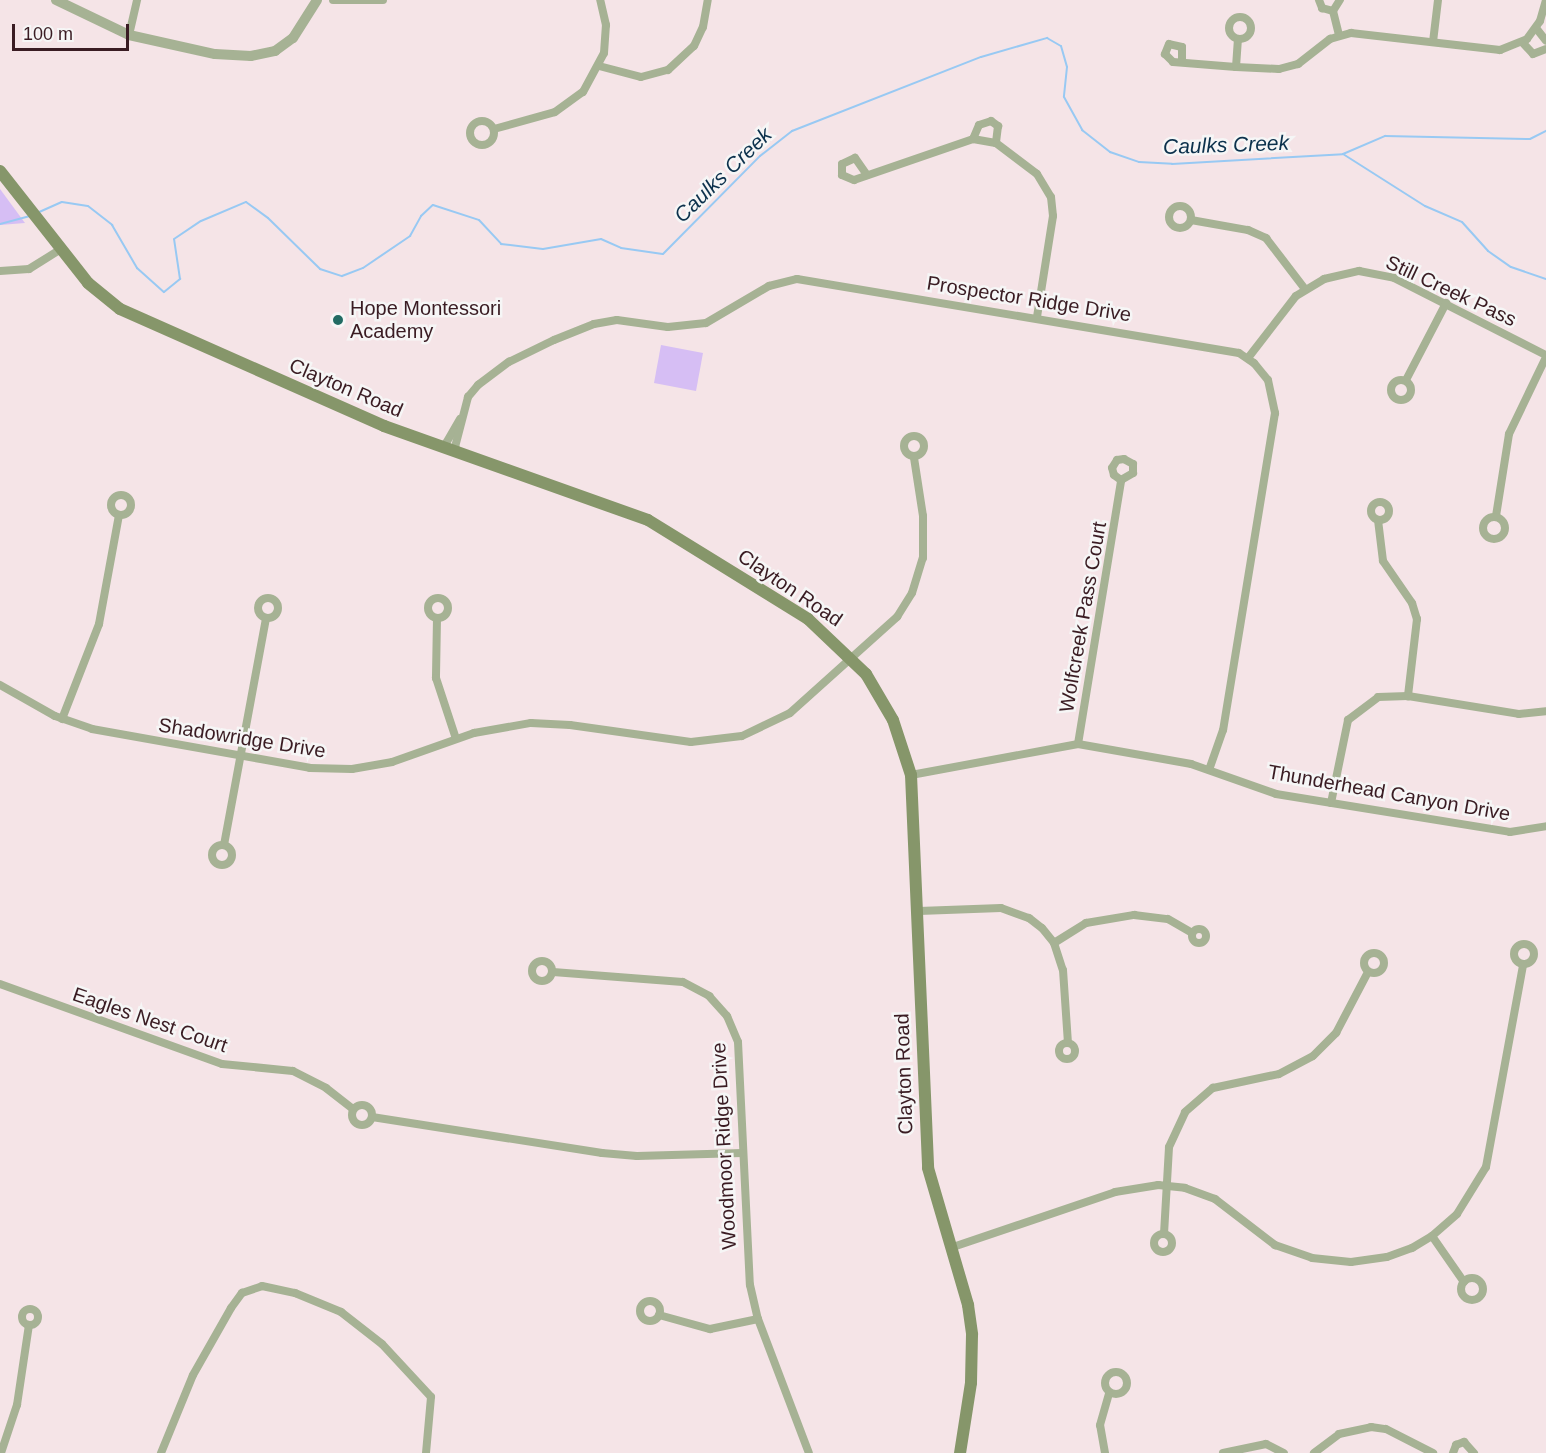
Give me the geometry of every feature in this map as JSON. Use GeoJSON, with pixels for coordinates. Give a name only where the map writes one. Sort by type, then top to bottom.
{"type":"FeatureCollection","features":[{"type":"Feature","properties":{"kind":"main road","name":"Clayton Road"},"geometry":{"type":"LineString","coordinates":[[0,171],[88,284],[120,309],[384,426],[648,520],[808,619],[851,658],[889,711],[911,775],[927,1168],[968,1305],[972,1344],[971,1383],[960,1453]]}},
{"type":"Feature","properties":{"kind":"street"},"geometry":{"type":"LineString","coordinates":[[56,0],[129,35],[215,54],[257,55],[274,51],[293,38],[317,0]]}},
{"type":"Feature","properties":{"kind":"street"},"geometry":{"type":"LineString","coordinates":[[129,35],[137,0]]}},
{"type":"Feature","properties":{"kind":"street"},"geometry":{"type":"LineString","coordinates":[[333,0],[383,0]]}},
{"type":"Feature","properties":{"kind":"street"},"geometry":{"type":"LineString","coordinates":[[494,129],[536,120],[565,107],[583,92],[599,66],[606,39],[600,0]]}},
{"type":"Feature","properties":{"kind":"street"},"geometry":{"type":"LineString","coordinates":[[599,66],[641,77],[668,70],[694,46],[703,27],[708,0]]}},
{"type":"Feature","properties":{"kind":"street"},"geometry":{"type":"LineString","coordinates":[[1319,0],[1322,8],[1333,11]]}},
{"type":"Feature","properties":{"kind":"street"},"geometry":{"type":"LineString","coordinates":[[1339,35],[1333,11],[1340,0]]}},
{"type":"Feature","properties":{"kind":"street"},"geometry":{"type":"LineString","coordinates":[[1433,42],[1438,0]]}},
{"type":"Feature","properties":{"kind":"street"},"geometry":{"type":"LineString","coordinates":[[1182,62],[1236,67],[1288,68],[1339,35],[1433,42],[1487,50],[1522,42],[1536,28],[1546,0]]}},
{"type":"Feature","properties":{"kind":"street"},"geometry":{"type":"LineString","coordinates":[[1536,28],[1546,41]]}},
{"type":"Feature","properties":{"kind":"street"},"geometry":{"type":"LineString","coordinates":[[1236,67],[1238,39]]}},
{"type":"Feature","properties":{"kind":"street"},"geometry":{"type":"LineString","coordinates":[[1522,42],[1533,54],[1546,50]]}},
{"type":"Feature","properties":{"kind":"street"},"geometry":{"type":"LineString","coordinates":[[973,139],[979,125],[990,121],[998,126],[996,143]]}},
{"type":"Feature","properties":{"kind":"street"},"geometry":{"type":"LineString","coordinates":[[867,176],[973,139],[996,143],[1037,174],[1048,188],[1053,206],[1036,317]]}},
{"type":"Feature","properties":{"kind":"street"},"geometry":{"type":"LineString","coordinates":[[1191,220],[1248,230],[1266,238],[1305,289]]}},
{"type":"Feature","properties":{"kind":"street"},"geometry":{"type":"LineString","coordinates":[[0,271],[28,269],[60,250]]}},
{"type":"Feature","properties":{"kind":"street","name":"Still Creek Pass"},"geometry":{"type":"LineString","coordinates":[[1248,358],[1287,304],[1305,289],[1336,274],[1371,272],[1394,278],[1546,356]]}},
{"type":"Feature","properties":{"kind":"street","name":"Prospector Ridge Drive"},"geometry":{"type":"LineString","coordinates":[[448,450],[455,447],[460,419],[468,397],[490,374],[564,336],[594,324],[617,320],[668,327],[706,323],[769,286],[797,279],[1221,347],[1248,358],[1268,380],[1275,413],[1223,730],[1209,770]]}},
{"type":"Feature","properties":{"kind":"street"},"geometry":{"type":"LineString","coordinates":[[1406,380],[1446,303]]}},
{"type":"Feature","properties":{"kind":"street"},"geometry":{"type":"LineString","coordinates":[[1496,516],[1509,434],[1546,356]]}},
{"type":"Feature","properties":{"kind":"street","name":"Shadowridge Drive"},"geometry":{"type":"LineString","coordinates":[[0,685],[62,719],[92,729],[310,768],[352,768],[399,761],[456,739],[500,727],[540,723],[678,741],[730,739],[782,718],[897,617],[918,581],[923,558],[923,516],[914,458]]}},
{"type":"Feature","properties":{"kind":"street","name":"Wolfcreek Pass Court"},"geometry":{"type":"LineString","coordinates":[[1078,744],[1121,480]]}},
{"type":"Feature","properties":{"kind":"street"},"geometry":{"type":"LineString","coordinates":[[62,719],[99,624],[119,515]]}},
{"type":"Feature","properties":{"kind":"street"},"geometry":{"type":"LineString","coordinates":[[1378,520],[1383,561],[1412,603],[1417,619],[1408,696]]}},
{"type":"Feature","properties":{"kind":"street"},"geometry":{"type":"LineString","coordinates":[[224,845],[266,618]]}},
{"type":"Feature","properties":{"kind":"street"},"geometry":{"type":"LineString","coordinates":[[437,618],[436,678],[456,739]]}},
{"type":"Feature","properties":{"kind":"street"},"geometry":{"type":"LineString","coordinates":[[1331,803],[1348,720],[1378,697],[1408,696],[1519,714],[1546,711]]}},
{"type":"Feature","properties":{"kind":"street","name":"Thunderhead Canyon Drive"},"geometry":{"type":"LineString","coordinates":[[911,775],[1078,744],[1172,759],[1276,794],[1510,832],[1546,826]]}},
{"type":"Feature","properties":{"kind":"street"},"geometry":{"type":"LineString","coordinates":[[918,911],[1001,908],[1029,918],[1054,943],[1063,970],[1068,1044]]}},
{"type":"Feature","properties":{"kind":"street"},"geometry":{"type":"LineString","coordinates":[[1054,943],[1086,923],[1134,915],[1168,919],[1192,933]]}},
{"type":"Feature","properties":{"kind":"street"},"geometry":{"type":"LineString","coordinates":[[950,1248],[1115,1192],[1166,1185],[1215,1199],[1275,1245],[1312,1258],[1370,1260],[1398,1253],[1432,1236],[1467,1201],[1490,1155],[1523,964]]}},
{"type":"Feature","properties":{"kind":"street","name":"Woodmoor Ridge Drive"},"geometry":{"type":"LineString","coordinates":[[553,972],[669,980],[697,988],[715,1001],[738,1042],[746,1252],[758,1319],[809,1453]]}},
{"type":"Feature","properties":{"kind":"street"},"geometry":{"type":"LineString","coordinates":[[1164,1234],[1166,1185],[1173,1134],[1190,1106],[1221,1085],[1279,1074],[1313,1056],[1336,1033],[1368,972]]}},
{"type":"Feature","properties":{"kind":"street","name":"Eagles Nest Court"},"geometry":{"type":"LineString","coordinates":[[0,984],[222,1064],[293,1071],[326,1088],[353,1109]]}},
{"type":"Feature","properties":{"kind":"street","name":"Eagles Nest Court"},"geometry":{"type":"LineString","coordinates":[[353,1109],[364,1105],[372,1117],[614,1154],[742,1153]]}},
{"type":"Feature","properties":{"kind":"street","name":"Eagles Nest Court"},"geometry":{"type":"LineString","coordinates":[[353,1109],[351,1115],[356,1124],[366,1124],[372,1117]]}},
{"type":"Feature","properties":{"kind":"street"},"geometry":{"type":"LineString","coordinates":[[1432,1236],[1464,1282]]}},
{"type":"Feature","properties":{"kind":"street"},"geometry":{"type":"LineString","coordinates":[[161,1453],[194,1375],[231,1308],[242,1293],[253,1287],[275,1288],[341,1312],[382,1344],[426,1389],[433,1405],[426,1453]]}},
{"type":"Feature","properties":{"kind":"street"},"geometry":{"type":"LineString","coordinates":[[659,1315],[710,1329],[758,1319]]}},
{"type":"Feature","properties":{"kind":"street"},"geometry":{"type":"LineString","coordinates":[[1,1453],[17,1405],[29,1325]]}},
{"type":"Feature","properties":{"kind":"street"},"geometry":{"type":"LineString","coordinates":[[1105,1453],[1100,1425],[1109,1394]]}},
{"type":"Feature","properties":{"kind":"street"},"geometry":{"type":"LineString","coordinates":[[1314,1453],[1339,1434],[1371,1427],[1386,1429],[1433,1453]]}},
{"type":"Feature","properties":{"kind":"street"},"geometry":{"type":"LineString","coordinates":[[1453,1453],[1455,1446],[1464,1442],[1474,1453]]}},
{"type":"Feature","properties":{"kind":"street"},"geometry":{"type":"LineString","coordinates":[[1223,1453],[1266,1444],[1284,1453]]}},
{"type":"Feature","properties":{"kind":"shaded area"},"geometry":{"type":"Polygon","coordinates":[[[0,189],[25,223],[0,225],[0,189]]]}},
{"type":"Feature","properties":{"kind":"shaded area"},"geometry":{"type":"Polygon","coordinates":[[[661,345],[703,353],[696,391],[654,383],[661,345]]]}},
{"type":"Feature","properties":{"kind":"waterway","name":"Caulks Creek"},"geometry":{"type":"LineString","coordinates":[[37,213],[62,202],[88,206],[112,225],[137,268],[164,292],[180,279],[174,239],[201,221],[246,202],[268,218],[320,269],[342,276],[363,268],[410,236],[421,216],[433,205],[479,220],[501,244],[543,249],[601,239],[621,248],[663,254],[760,156],[792,131],[981,57],[1047,38],[1061,46],[1067,67],[1064,97],[1082,130],[1110,152],[1139,162],[1172,164],[1343,154],[1385,136],[1530,139],[1546,131]]}},
{"type":"Feature","properties":{"kind":"waterway"},"geometry":{"type":"LineString","coordinates":[[1343,154],[1425,206],[1462,222],[1488,251],[1511,267],[1546,279]]}},
{"type":"Feature","properties":{"kind":"waterway","name":"Caulks Creek"},"geometry":{"type":"LineString","coordinates":[[0,224],[29,216]]}},
{"type":"Feature","properties":{"kind":"place","name":"Hope Montessori Academy"},"geometry":{"type":"Point","coordinates":[338,320]}}]}
